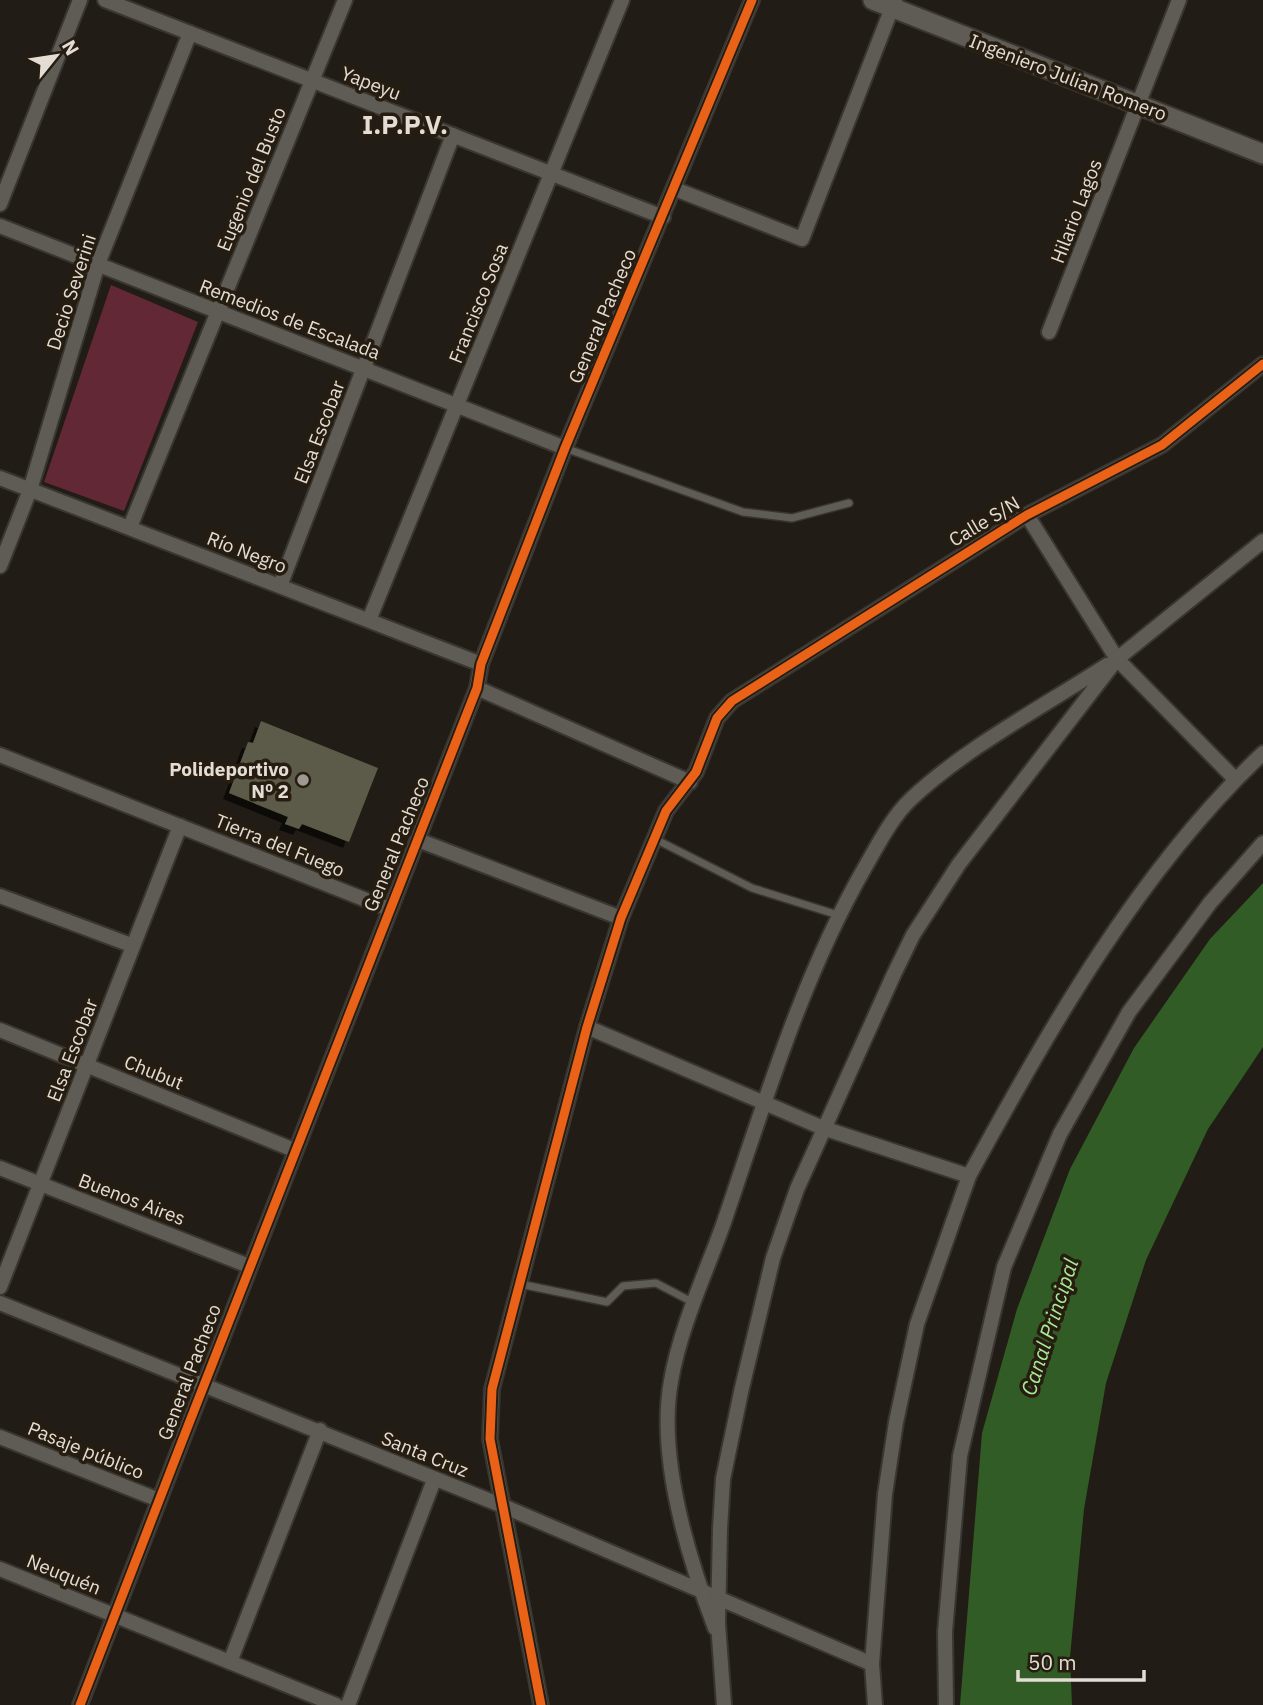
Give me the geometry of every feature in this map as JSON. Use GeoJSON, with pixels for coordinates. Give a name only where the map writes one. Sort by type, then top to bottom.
{"type":"FeatureCollection","features":[{"type":"Feature","properties":{"kind":"street"},"geometry":{"type":"LineString","coordinates":[[0,204],[80,0]]}},
{"type":"Feature","properties":{"kind":"street","name":"Yapeyu"},"geometry":{"type":"LineString","coordinates":[[105,0],[663,217]]}},
{"type":"Feature","properties":{"kind":"street","name":"Eugenio del Busto"},"geometry":{"type":"LineString","coordinates":[[130,527],[345,0]]}},
{"type":"Feature","properties":{"kind":"street","name":"Francisco Sosa"},"geometry":{"type":"LineString","coordinates":[[369,620],[622,0]]}},
{"type":"Feature","properties":{"kind":"street","name":"General Pacheco"},"geometry":{"type":"LineString","coordinates":[[80,1705],[294,1150],[418,841],[477,688],[481,664],[565,448],[752,0]]}},
{"type":"Feature","properties":{"kind":"street","name":"Ingeniero Julian Romero"},"geometry":{"type":"LineString","coordinates":[[873,0],[893,4],[1263,154]]}},
{"type":"Feature","properties":{"kind":"street","name":"Hilario Lagos"},"geometry":{"type":"LineString","coordinates":[[1049,332],[1179,0]]}},
{"type":"Feature","properties":{"kind":"street"},"geometry":{"type":"LineString","coordinates":[[675,189],[802,239],[893,4]]}},
{"type":"Feature","properties":{"kind":"street","name":"Decio Severini"},"geometry":{"type":"LineString","coordinates":[[0,566],[30,490],[98,264],[190,33]]}},
{"type":"Feature","properties":{"kind":"street","name":"Elsa Escobar"},"geometry":{"type":"LineString","coordinates":[[280,586],[453,135]]}},
{"type":"Feature","properties":{"kind":"street","name":"Remedios de Escalada"},"geometry":{"type":"LineString","coordinates":[[0,226],[565,448]]}},
{"type":"Feature","properties":{"kind":"street","name":"Calle S/N"},"geometry":{"type":"LineString","coordinates":[[691,782],[723,709],[1027,515],[1161,445],[1263,364]]}},
{"type":"Feature","properties":{"kind":"street","name":"Río Negro"},"geometry":{"type":"LineString","coordinates":[[0,478],[481,664]]}},
{"type":"Feature","properties":{"kind":"street"},"geometry":{"type":"LineString","coordinates":[[1027,515],[1117,659],[1235,779]]}},
{"type":"Feature","properties":{"kind":"street"},"geometry":{"type":"LineString","coordinates":[[719,1637],[701,1590],[680,1513],[670,1459],[671,1381],[695,1304],[765,1105],[838,915],[886,831],[911,800],[964,757],[1117,659],[1263,541]]}},
{"type":"Feature","properties":{"kind":"street"},"geometry":{"type":"LineString","coordinates":[[723,1705],[719,1598],[723,1479],[773,1258],[797,1189],[913,935],[960,864],[1117,659]]}},
{"type":"Feature","properties":{"kind":"street"},"geometry":{"type":"LineString","coordinates":[[477,688],[691,782],[666,811],[621,918],[587,1027],[492,1389],[490,1439],[541,1705]]}},
{"type":"Feature","properties":{"kind":"street"},"geometry":{"type":"LineString","coordinates":[[876,1705],[872,1664],[885,1494],[896,1422],[917,1324],[969,1176],[1042,1044],[1105,947],[1166,864],[1235,779],[1263,753]]}},
{"type":"Feature","properties":{"kind":"street","name":"Tierra del Fuego"},"geometry":{"type":"LineString","coordinates":[[0,755],[389,909]]}},
{"type":"Feature","properties":{"kind":"street","name":"Elsa Escobar"},"geometry":{"type":"LineString","coordinates":[[0,1287],[89,1066],[131,945],[180,826]]}},
{"type":"Feature","properties":{"kind":"street"},"geometry":{"type":"LineString","coordinates":[[418,841],[621,918]]}},
{"type":"Feature","properties":{"kind":"street"},"geometry":{"type":"LineString","coordinates":[[946,1705],[945,1632],[960,1456],[1004,1266],[1060,1134],[1129,1012],[1210,903],[1263,844]]}},
{"type":"Feature","properties":{"kind":"street"},"geometry":{"type":"LineString","coordinates":[[0,896],[131,945]]}},
{"type":"Feature","properties":{"kind":"street"},"geometry":{"type":"LineString","coordinates":[[587,1027],[823,1128],[969,1176]]}},
{"type":"Feature","properties":{"kind":"street","name":"Chubut"},"geometry":{"type":"LineString","coordinates":[[0,1030],[294,1150]]}},
{"type":"Feature","properties":{"kind":"street","name":"Buenos Aires"},"geometry":{"type":"LineString","coordinates":[[0,1168],[249,1266]]}},
{"type":"Feature","properties":{"kind":"street","name":"Santa Cruz"},"geometry":{"type":"LineString","coordinates":[[0,1303],[320,1430],[872,1664]]}},
{"type":"Feature","properties":{"kind":"street"},"geometry":{"type":"LineString","coordinates":[[230,1662],[320,1430]]}},
{"type":"Feature","properties":{"kind":"street","name":"Pasaje público"},"geometry":{"type":"LineString","coordinates":[[0,1437],[159,1500]]}},
{"type":"Feature","properties":{"kind":"street"},"geometry":{"type":"LineString","coordinates":[[348,1705],[435,1480]]}},
{"type":"Feature","properties":{"kind":"street","name":"Neuquén"},"geometry":{"type":"LineString","coordinates":[[0,1571],[336,1705]]}},
{"type":"Feature","properties":{"kind":"lane"},"geometry":{"type":"LineString","coordinates":[[565,448],[743,512],[792,518],[849,503]]}},
{"type":"Feature","properties":{"kind":"lane"},"geometry":{"type":"LineString","coordinates":[[653,838],[752,888],[838,915]]}},
{"type":"Feature","properties":{"kind":"lane"},"geometry":{"type":"LineString","coordinates":[[520,1283],[607,1302],[623,1286],[656,1283],[695,1304]]}},
{"type":"Feature","properties":{"kind":"shaded area"},"geometry":{"type":"Polygon","coordinates":[[[111,285],[198,322],[124,511],[44,482],[111,285]]]}},
{"type":"Feature","properties":{"kind":"water","name":"Canal Principal"},"geometry":{"type":"Polygon","coordinates":[[[1263,883],[1263,1047],[1208,1129],[1146,1260],[1106,1383],[1084,1509],[1070,1657],[1072,1705],[960,1705],[982,1433],[1017,1309],[1070,1169],[1134,1048],[1210,939],[1263,883]]]}},
{"type":"Feature","properties":{"kind":"building","name":"Polideportivo Nº 2"},"geometry":{"type":"Polygon","coordinates":[[[261,721],[378,768],[349,842],[302,824],[299,829],[285,824],[288,817],[229,793],[248,742],[253,743],[261,721]]]}},
{"type":"Feature","properties":{"kind":"cycle path"},"geometry":{"type":"LineString","coordinates":[[80,1705],[477,688],[481,664],[565,448],[752,0]]}},
{"type":"Feature","properties":{"kind":"cycle path"},"geometry":{"type":"LineString","coordinates":[[541,1705],[490,1439],[492,1389],[587,1027],[621,918],[666,811],[696,772],[717,718],[732,701],[1027,515],[1162,445],[1263,364]]}},
{"type":"Feature","properties":{"kind":"place","name":"Polideportivo Nº 2"},"geometry":{"type":"Point","coordinates":[303,780]}},
{"type":"Feature","properties":{"kind":"district","name":"I.P.P.V."},"geometry":{"type":"Point","coordinates":[405,125]}}]}
